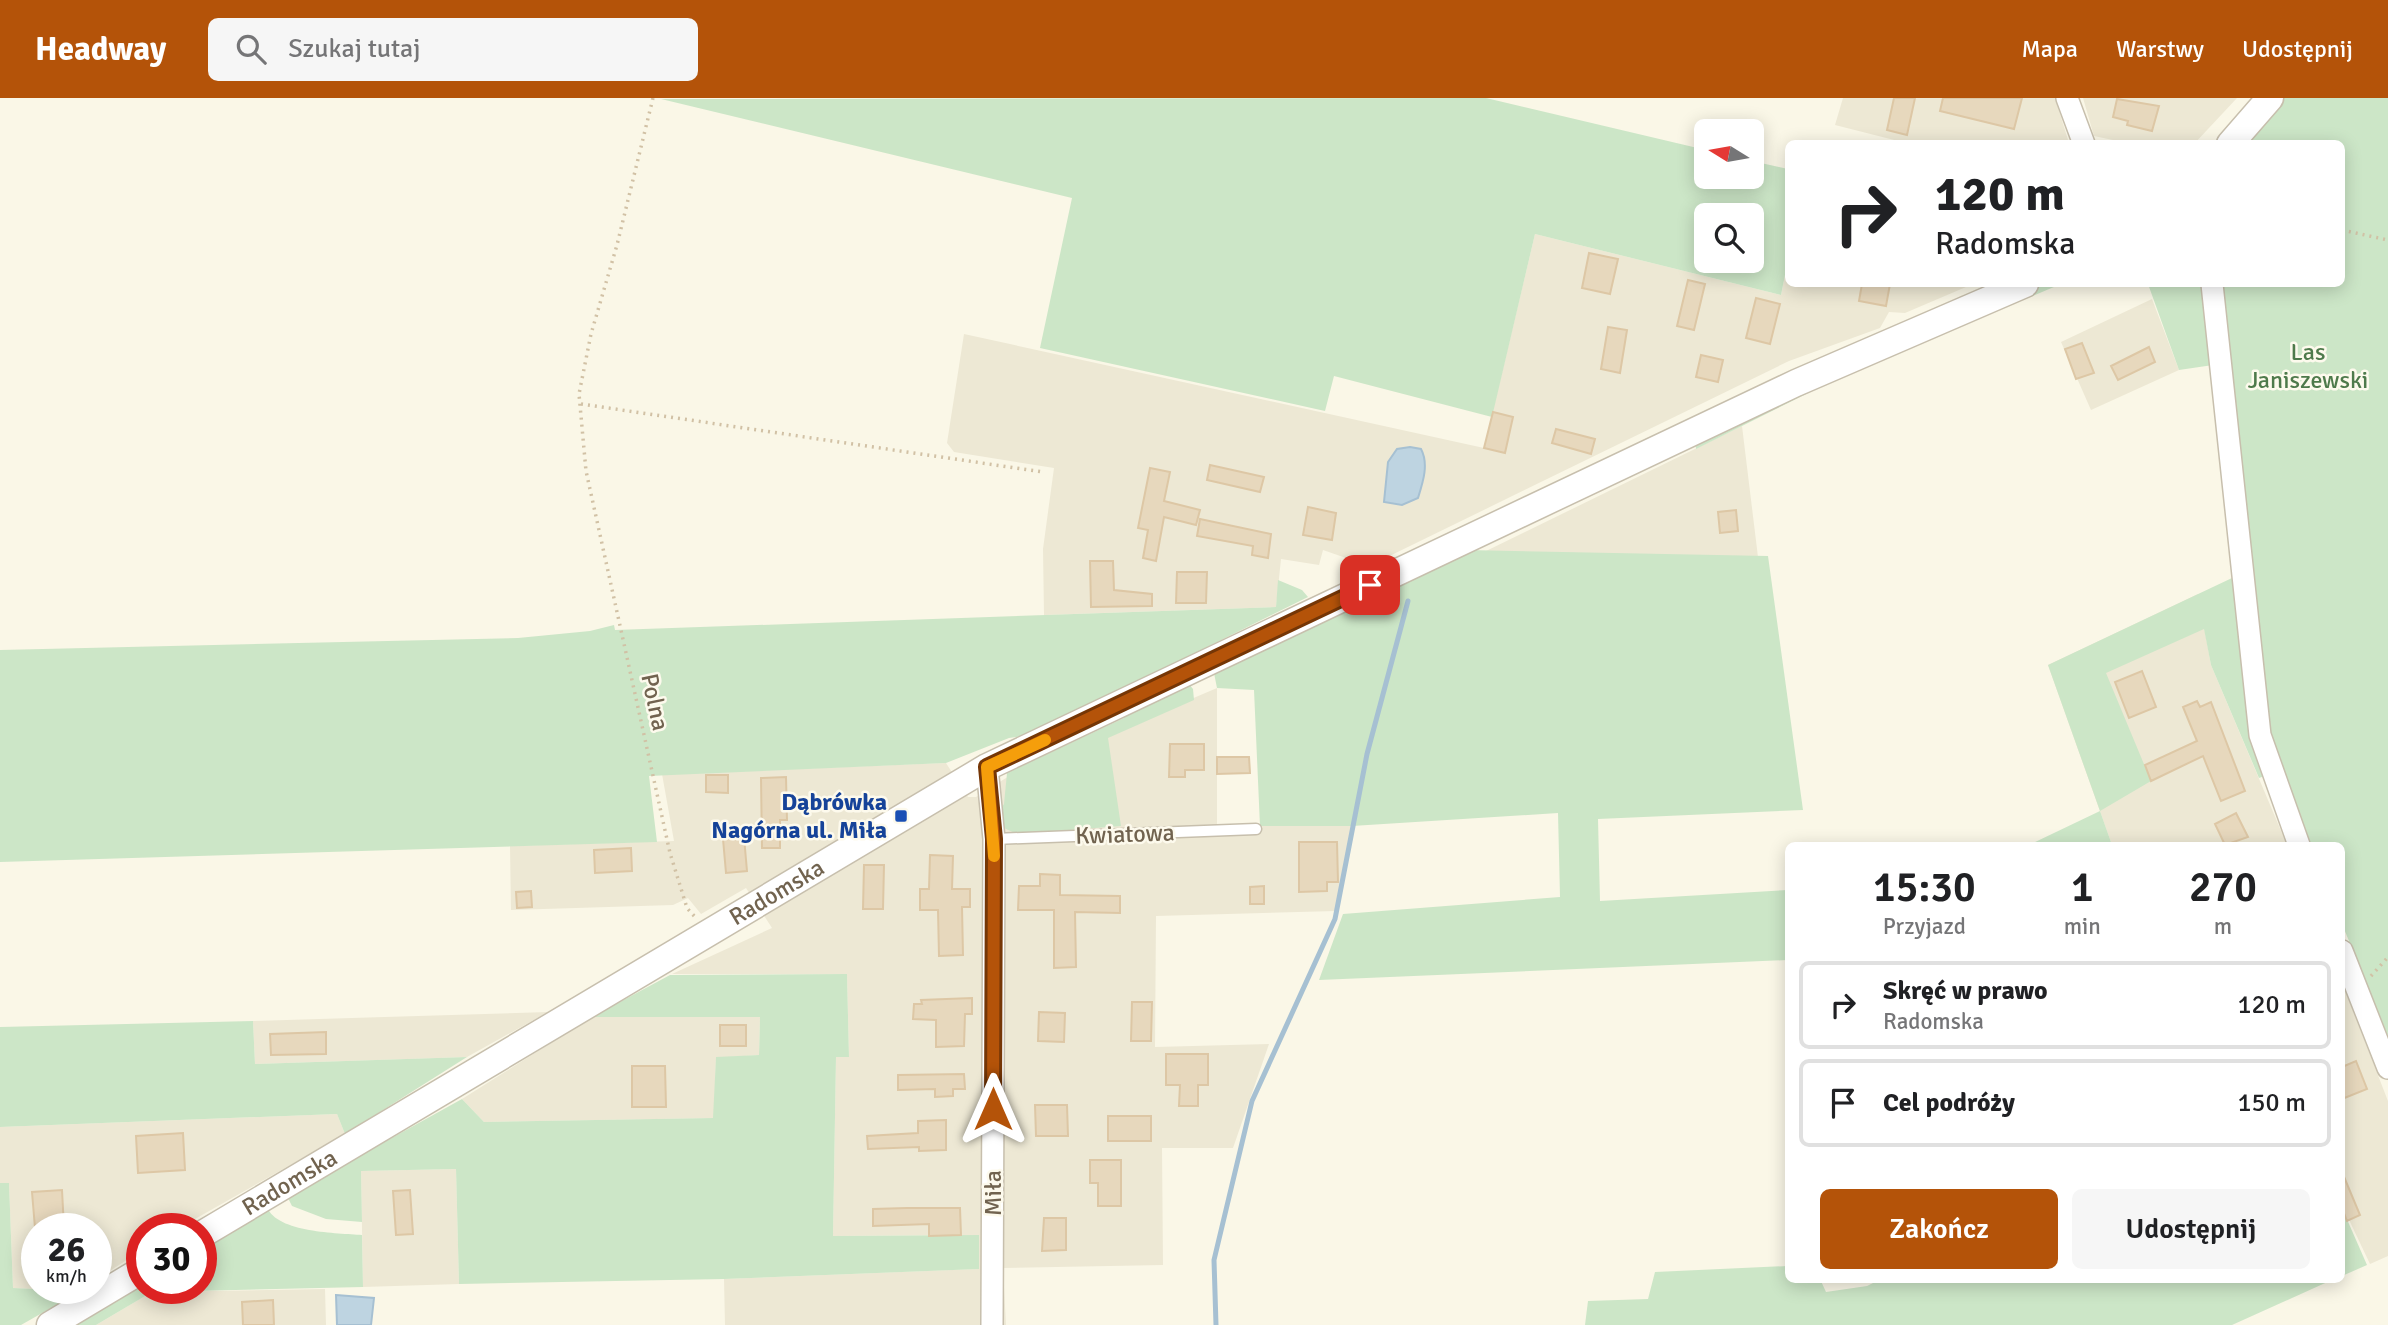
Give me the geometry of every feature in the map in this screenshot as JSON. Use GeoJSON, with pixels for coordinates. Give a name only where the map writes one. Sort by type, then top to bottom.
{"type":"FeatureCollection","features":[{"type":"Feature","properties":{"kind":"street"},"geometry":{"type":"LineString","coordinates":[[2067,98],[2083,140]]}},
{"type":"Feature","properties":{"kind":"street"},"geometry":{"type":"LineString","coordinates":[[2233,140],[2270,98]]}},
{"type":"Feature","properties":{"kind":"street","name":"Radomska"},"geometry":{"type":"LineString","coordinates":[[217,1225],[987,767],[1796,383],[2018,287]]}},
{"type":"Feature","properties":{"kind":"street"},"geometry":{"type":"LineString","coordinates":[[2212,287],[2260,735],[2298,842]]}},
{"type":"Feature","properties":{"kind":"street","name":"Miła"},"geometry":{"type":"LineString","coordinates":[[987,767],[994,839],[992,1325]]}},
{"type":"Feature","properties":{"kind":"street"},"geometry":{"type":"LineString","coordinates":[[2345,959],[2388,1068]]}},
{"type":"Feature","properties":{"kind":"street"},"geometry":{"type":"LineString","coordinates":[[50,1325],[126,1280]]}},
{"type":"Feature","properties":{"kind":"lane","name":"Kwiatowa"},"geometry":{"type":"LineString","coordinates":[[994,839],[1256,829]]}},
{"type":"Feature","properties":{"kind":"path","name":"Polna"},"geometry":{"type":"LineString","coordinates":[[653,98],[617,245],[591,334],[580,404],[586,471],[670,853],[687,908],[708,932]]}},
{"type":"Feature","properties":{"kind":"path"},"geometry":{"type":"LineString","coordinates":[[2345,231],[2388,240]]}},
{"type":"Feature","properties":{"kind":"path"},"geometry":{"type":"LineString","coordinates":[[580,404],[1043,472]]}},
{"type":"Feature","properties":{"kind":"shaded area"},"geometry":{"type":"Polygon","coordinates":[[[1843,98],[2055,98],[2068,140],[1894,140],[1835,125],[1843,98]]]}},
{"type":"Feature","properties":{"kind":"shaded area"},"geometry":{"type":"Polygon","coordinates":[[[2083,98],[2237,98],[2198,140],[2113,140],[2094,136],[2083,98]]]}},
{"type":"Feature","properties":{"kind":"shaded area"},"geometry":{"type":"Polygon","coordinates":[[[1535,234],[1781,295],[1785,275],[1785,287],[1966,287],[1905,313],[1889,312],[1880,328],[1789,361],[1369,566],[1323,550],[1319,565],[1281,559],[1276,607],[1044,615],[1043,549],[1054,468],[954,452],[947,443],[964,334],[1484,448],[1535,234]]]}},
{"type":"Feature","properties":{"kind":"shaded area"},"geometry":{"type":"Polygon","coordinates":[[[2152,299],[2179,370],[2091,410],[2061,342],[2152,299]]]}},
{"type":"Feature","properties":{"kind":"shaded area"},"geometry":{"type":"Polygon","coordinates":[[[1742,426],[1758,557],[1482,553],[1742,426]]]}},
{"type":"Feature","properties":{"kind":"shaded area"},"geometry":{"type":"Polygon","coordinates":[[[2198,594],[2211,665],[2286,842],[2111,842],[2048,665],[2198,594]]]}},
{"type":"Feature","properties":{"kind":"shaded area"},"geometry":{"type":"Polygon","coordinates":[[[1217,688],[1217,825],[1352,826],[1336,911],[1156,916],[1155,1047],[1269,1044],[1233,1148],[1162,1148],[1163,1265],[1003,1268],[1006,1325],[725,1325],[724,1279],[978,1269],[961,1235],[833,1236],[836,1056],[849,1056],[847,974],[672,974],[772,928],[746,888],[701,914],[688,898],[673,905],[511,910],[510,846],[674,841],[662,774],[946,763],[968,797],[976,797],[1006,778],[1217,688]]]}},
{"type":"Feature","properties":{"kind":"shaded area"},"geometry":{"type":"Polygon","coordinates":[[[2345,991],[2388,1101],[2388,1256],[2370,1264],[2345,1211],[2345,991]]]}},
{"type":"Feature","properties":{"kind":"shaded area"},"geometry":{"type":"Polygon","coordinates":[[[548,1012],[467,1057],[255,1064],[253,1021],[548,1012]]]}},
{"type":"Feature","properties":{"kind":"shaded area"},"geometry":{"type":"Polygon","coordinates":[[[592,1017],[760,1017],[759,1055],[716,1058],[714,1118],[484,1122],[462,1099],[592,1017]]]}},
{"type":"Feature","properties":{"kind":"shaded area"},"geometry":{"type":"Polygon","coordinates":[[[337,1114],[345,1134],[205,1213],[126,1213],[126,1260],[112,1270],[112,1213],[21,1213],[21,1288],[13,1288],[9,1183],[0,1183],[0,1127],[337,1114]]]}},
{"type":"Feature","properties":{"kind":"shaded area"},"geometry":{"type":"Polygon","coordinates":[[[456,1169],[459,1284],[363,1287],[361,1171],[456,1169]]]}},
{"type":"Feature","properties":{"kind":"shaded area"},"geometry":{"type":"Polygon","coordinates":[[[325,1289],[326,1325],[96,1325],[132,1304],[217,1304],[217,1291],[325,1289]]]}},
{"type":"Feature","properties":{"kind":"green space"},"geometry":{"type":"Polygon","coordinates":[[[1486,98],[1694,147],[1694,189],[1764,189],[1764,164],[1785,168],[1785,275],[1781,295],[1535,234],[1492,417],[1334,376],[1325,411],[1040,348],[1072,198],[661,99],[1486,98]]]}},
{"type":"Feature","properties":{"kind":"green space","name":"Las Janiszewski"},"geometry":{"type":"Polygon","coordinates":[[[2282,98],[2388,98],[2388,1036],[2345,931],[2345,842],[2308,842],[2267,728],[2221,287],[2345,287],[2345,140],[2243,140],[2282,98]]]}},
{"type":"Feature","properties":{"kind":"green space"},"geometry":{"type":"Polygon","coordinates":[[[2037,287],[2054,287],[1844,375],[1696,449],[1695,439],[2037,287]]]}},
{"type":"Feature","properties":{"kind":"green space"},"geometry":{"type":"Polygon","coordinates":[[[2149,287],[2203,287],[2213,365],[2179,370],[2149,287]]]}},
{"type":"Feature","properties":{"kind":"green space"},"geometry":{"type":"Polygon","coordinates":[[[1467,550],[1768,556],[1803,810],[1598,819],[1600,901],[1785,890],[1785,960],[1319,980],[1343,914],[1560,897],[1558,813],[1352,826],[1260,826],[1254,690],[1217,688],[1214,673],[1467,550]]]}},
{"type":"Feature","properties":{"kind":"green space"},"geometry":{"type":"Polygon","coordinates":[[[2232,578],[2252,732],[2267,775],[2259,778],[2211,665],[2204,629],[2106,673],[2151,781],[2100,811],[2048,665],[2232,578]]]}},
{"type":"Feature","properties":{"kind":"green space"},"geometry":{"type":"Polygon","coordinates":[[[1278,580],[1302,590],[1308,597],[1030,735],[1009,738],[946,763],[649,776],[657,842],[0,862],[0,650],[518,638],[590,631],[614,625],[615,630],[1276,607],[1278,580]]]}},
{"type":"Feature","properties":{"kind":"green space"},"geometry":{"type":"Polygon","coordinates":[[[1188,683],[1193,689],[1194,700],[1108,738],[1121,826],[1017,834],[1004,828],[1001,809],[1004,804],[1007,773],[1124,718],[1126,711],[1188,683]]]}},
{"type":"Feature","properties":{"kind":"green space"},"geometry":{"type":"Polygon","coordinates":[[[2100,811],[2111,842],[2035,842],[2100,811]]]}},
{"type":"Feature","properties":{"kind":"green space"},"geometry":{"type":"Polygon","coordinates":[[[847,974],[849,1057],[836,1057],[833,1236],[979,1235],[979,1269],[724,1279],[459,1284],[456,1169],[361,1171],[362,1222],[326,1219],[292,1206],[287,1196],[462,1099],[484,1122],[713,1118],[716,1057],[759,1055],[760,1017],[592,1017],[670,975],[847,974]]]}},
{"type":"Feature","properties":{"kind":"green space"},"geometry":{"type":"Polygon","coordinates":[[[253,1021],[255,1064],[467,1057],[345,1134],[337,1114],[0,1127],[0,1027],[253,1021]]]}},
{"type":"Feature","properties":{"kind":"green space"},"geometry":{"type":"Polygon","coordinates":[[[0,1183],[9,1183],[13,1288],[21,1288],[21,1304],[58,1304],[21,1325],[0,1325],[0,1183]]]}},
{"type":"Feature","properties":{"kind":"green space"},"geometry":{"type":"Polygon","coordinates":[[[267,1207],[273,1216],[295,1227],[362,1235],[363,1287],[217,1290],[217,1237],[267,1207]]]}},
{"type":"Feature","properties":{"kind":"green space"},"geometry":{"type":"Polygon","coordinates":[[[2345,1215],[2367,1265],[2345,1275],[2345,1215]]]}},
{"type":"Feature","properties":{"kind":"green space"},"geometry":{"type":"Polygon","coordinates":[[[1785,1266],[1785,1283],[1822,1283],[1826,1292],[1873,1283],[2325,1283],[2232,1325],[1585,1325],[1588,1301],[1648,1299],[1655,1272],[1785,1266]]]}},
{"type":"Feature","properties":{"kind":"green space"},"geometry":{"type":"Polygon","coordinates":[[[126,1292],[126,1304],[132,1304],[96,1325],[75,1325],[108,1304],[112,1304],[112,1301],[126,1292]]]}},
{"type":"Feature","properties":{"kind":"water"},"geometry":{"type":"Polygon","coordinates":[[[1397,449],[1421,449],[1425,461],[1418,498],[1402,505],[1384,502],[1388,462],[1397,449]]]}},
{"type":"Feature","properties":{"kind":"water"},"geometry":{"type":"Polygon","coordinates":[[[336,1295],[374,1298],[371,1325],[337,1325],[336,1295]]]}},
{"type":"Feature","properties":{"kind":"building"},"geometry":{"type":"Polygon","coordinates":[[[1894,98],[1915,98],[1907,135],[1887,130],[1894,98]]]}},
{"type":"Feature","properties":{"kind":"building"},"geometry":{"type":"Polygon","coordinates":[[[1943,98],[2022,98],[2014,129],[1940,111],[1943,98]]]}},
{"type":"Feature","properties":{"kind":"building"},"geometry":{"type":"Polygon","coordinates":[[[2117,99],[2159,106],[2152,131],[2127,125],[2128,121],[2113,117],[2117,99]]]}},
{"type":"Feature","properties":{"kind":"building"},"geometry":{"type":"Polygon","coordinates":[[[1589,253],[1618,259],[1610,294],[1582,288],[1589,253]]]}},
{"type":"Feature","properties":{"kind":"building"},"geometry":{"type":"Polygon","coordinates":[[[1688,280],[1705,284],[1694,330],[1677,326],[1688,280]]]}},
{"type":"Feature","properties":{"kind":"building"},"geometry":{"type":"Polygon","coordinates":[[[1861,287],[1889,287],[1886,306],[1859,301],[1861,287]]]}},
{"type":"Feature","properties":{"kind":"building"},"geometry":{"type":"Polygon","coordinates":[[[1756,298],[1780,304],[1770,344],[1746,338],[1756,298]]]}},
{"type":"Feature","properties":{"kind":"building"},"geometry":{"type":"Polygon","coordinates":[[[1608,327],[1627,330],[1620,373],[1601,369],[1608,327]]]}},
{"type":"Feature","properties":{"kind":"building"},"geometry":{"type":"Polygon","coordinates":[[[2082,343],[2094,373],[2076,379],[2065,349],[2082,343]]]}},
{"type":"Feature","properties":{"kind":"building"},"geometry":{"type":"Polygon","coordinates":[[[2149,347],[2155,362],[2118,380],[2111,366],[2149,347]]]}},
{"type":"Feature","properties":{"kind":"building"},"geometry":{"type":"Polygon","coordinates":[[[1701,355],[1723,360],[1718,382],[1696,377],[1701,355]]]}},
{"type":"Feature","properties":{"kind":"building"},"geometry":{"type":"Polygon","coordinates":[[[1493,412],[1513,417],[1505,453],[1484,448],[1493,412]]]}},
{"type":"Feature","properties":{"kind":"building"},"geometry":{"type":"Polygon","coordinates":[[[1556,429],[1595,439],[1591,454],[1552,443],[1556,429]]]}},
{"type":"Feature","properties":{"kind":"building"},"geometry":{"type":"Polygon","coordinates":[[[1210,465],[1264,477],[1260,492],[1207,480],[1210,465]]]}},
{"type":"Feature","properties":{"kind":"building"},"geometry":{"type":"Polygon","coordinates":[[[1150,468],[1170,472],[1164,501],[1200,510],[1196,525],[1164,517],[1156,561],[1143,558],[1148,530],[1138,528],[1150,468]]]}},
{"type":"Feature","properties":{"kind":"building"},"geometry":{"type":"Polygon","coordinates":[[[1308,507],[1336,513],[1332,540],[1303,535],[1308,507]]]}},
{"type":"Feature","properties":{"kind":"building"},"geometry":{"type":"Polygon","coordinates":[[[1736,510],[1738,531],[1720,533],[1718,512],[1736,510]]]}},
{"type":"Feature","properties":{"kind":"building"},"geometry":{"type":"Polygon","coordinates":[[[1200,519],[1271,534],[1268,558],[1252,555],[1253,546],[1197,536],[1200,519]]]}},
{"type":"Feature","properties":{"kind":"building"},"geometry":{"type":"Polygon","coordinates":[[[1090,561],[1113,561],[1114,590],[1152,594],[1152,606],[1091,607],[1090,561]]]}},
{"type":"Feature","properties":{"kind":"building"},"geometry":{"type":"Polygon","coordinates":[[[1177,572],[1207,572],[1206,603],[1176,603],[1177,572]]]}},
{"type":"Feature","properties":{"kind":"building"},"geometry":{"type":"Polygon","coordinates":[[[2142,671],[2156,707],[2129,718],[2115,682],[2142,671]]]}},
{"type":"Feature","properties":{"kind":"building"},"geometry":{"type":"Polygon","coordinates":[[[2197,701],[2200,707],[2211,702],[2245,791],[2221,801],[2203,756],[2151,781],[2145,765],[2197,741],[2183,707],[2197,701]]]}},
{"type":"Feature","properties":{"kind":"building"},"geometry":{"type":"Polygon","coordinates":[[[1170,744],[1204,744],[1204,770],[1185,770],[1185,777],[1169,777],[1170,744]]]}},
{"type":"Feature","properties":{"kind":"building"},"geometry":{"type":"Polygon","coordinates":[[[1217,757],[1249,757],[1250,773],[1217,774],[1217,757]]]}},
{"type":"Feature","properties":{"kind":"building"},"geometry":{"type":"Polygon","coordinates":[[[706,775],[728,775],[728,793],[706,792],[706,775]]]}},
{"type":"Feature","properties":{"kind":"building"},"geometry":{"type":"Polygon","coordinates":[[[786,777],[787,820],[780,820],[780,848],[762,848],[761,778],[786,777]]]}},
{"type":"Feature","properties":{"kind":"building"},"geometry":{"type":"Polygon","coordinates":[[[2236,813],[2248,837],[2224,842],[2215,824],[2236,813]]]}},
{"type":"Feature","properties":{"kind":"building"},"geometry":{"type":"Polygon","coordinates":[[[744,837],[747,871],[726,873],[723,839],[744,837]]]}},
{"type":"Feature","properties":{"kind":"building"},"geometry":{"type":"Polygon","coordinates":[[[1299,842],[1337,842],[1338,882],[1327,882],[1327,891],[1299,892],[1299,842]]]}},
{"type":"Feature","properties":{"kind":"building"},"geometry":{"type":"Polygon","coordinates":[[[631,848],[632,871],[595,873],[594,850],[631,848]]]}},
{"type":"Feature","properties":{"kind":"building"},"geometry":{"type":"Polygon","coordinates":[[[930,855],[953,856],[952,889],[970,889],[970,907],[962,907],[963,955],[939,956],[938,910],[920,910],[920,889],[929,889],[930,855]]]}},
{"type":"Feature","properties":{"kind":"building"},"geometry":{"type":"Polygon","coordinates":[[[864,865],[884,865],[883,909],[863,909],[864,865]]]}},
{"type":"Feature","properties":{"kind":"building"},"geometry":{"type":"Polygon","coordinates":[[[1040,874],[1060,875],[1060,895],[1120,896],[1120,913],[1075,912],[1076,967],[1054,968],[1054,910],[1018,910],[1019,886],[1040,886],[1040,874]]]}},
{"type":"Feature","properties":{"kind":"building"},"geometry":{"type":"Polygon","coordinates":[[[1264,886],[1264,904],[1250,904],[1250,887],[1264,886]]]}},
{"type":"Feature","properties":{"kind":"building"},"geometry":{"type":"Polygon","coordinates":[[[531,891],[532,907],[517,908],[516,892],[531,891]]]}},
{"type":"Feature","properties":{"kind":"building"},"geometry":{"type":"Polygon","coordinates":[[[972,998],[972,1014],[965,1014],[964,1046],[936,1047],[936,1020],[913,1019],[914,1004],[922,1004],[921,1000],[972,998]]]}},
{"type":"Feature","properties":{"kind":"building"},"geometry":{"type":"Polygon","coordinates":[[[1132,1002],[1152,1002],[1151,1041],[1131,1041],[1132,1002]]]}},
{"type":"Feature","properties":{"kind":"building"},"geometry":{"type":"Polygon","coordinates":[[[1039,1012],[1065,1013],[1064,1042],[1038,1041],[1039,1012]]]}},
{"type":"Feature","properties":{"kind":"building"},"geometry":{"type":"Polygon","coordinates":[[[720,1025],[746,1025],[746,1046],[720,1046],[720,1025]]]}},
{"type":"Feature","properties":{"kind":"building"},"geometry":{"type":"Polygon","coordinates":[[[326,1032],[326,1054],[271,1055],[270,1034],[326,1032]]]}},
{"type":"Feature","properties":{"kind":"building"},"geometry":{"type":"Polygon","coordinates":[[[1166,1054],[1208,1054],[1208,1085],[1198,1085],[1198,1106],[1179,1106],[1180,1085],[1166,1085],[1166,1054]]]}},
{"type":"Feature","properties":{"kind":"building"},"geometry":{"type":"Polygon","coordinates":[[[2356,1061],[2367,1089],[2345,1098],[2345,1066],[2356,1061]]]}},
{"type":"Feature","properties":{"kind":"building"},"geometry":{"type":"Polygon","coordinates":[[[632,1066],[665,1066],[666,1107],[632,1107],[632,1066]]]}},
{"type":"Feature","properties":{"kind":"building"},"geometry":{"type":"Polygon","coordinates":[[[964,1074],[965,1089],[953,1089],[953,1096],[935,1097],[935,1089],[898,1090],[898,1075],[964,1074]]]}},
{"type":"Feature","properties":{"kind":"building"},"geometry":{"type":"Polygon","coordinates":[[[1035,1105],[1067,1105],[1068,1136],[1036,1136],[1035,1105]]]}},
{"type":"Feature","properties":{"kind":"building"},"geometry":{"type":"Polygon","coordinates":[[[1108,1116],[1151,1116],[1151,1141],[1108,1141],[1108,1116]]]}},
{"type":"Feature","properties":{"kind":"building"},"geometry":{"type":"Polygon","coordinates":[[[946,1120],[946,1150],[919,1151],[919,1147],[868,1149],[867,1136],[918,1133],[918,1121],[946,1120]]]}},
{"type":"Feature","properties":{"kind":"building"},"geometry":{"type":"Polygon","coordinates":[[[183,1133],[185,1170],[138,1173],[136,1136],[183,1133]]]}},
{"type":"Feature","properties":{"kind":"building"},"geometry":{"type":"Polygon","coordinates":[[[1090,1160],[1121,1160],[1121,1206],[1098,1206],[1098,1183],[1090,1183],[1090,1160]]]}},
{"type":"Feature","properties":{"kind":"building"},"geometry":{"type":"Polygon","coordinates":[[[2345,1179],[2360,1215],[2347,1221],[2345,1216],[2345,1179]]]}},
{"type":"Feature","properties":{"kind":"building"},"geometry":{"type":"Polygon","coordinates":[[[62,1190],[63,1213],[34,1213],[32,1192],[62,1190]]]}},
{"type":"Feature","properties":{"kind":"building"},"geometry":{"type":"Polygon","coordinates":[[[410,1190],[413,1234],[396,1235],[393,1191],[410,1190]]]}},
{"type":"Feature","properties":{"kind":"building"},"geometry":{"type":"Polygon","coordinates":[[[960,1208],[961,1235],[929,1236],[929,1224],[873,1226],[873,1209],[960,1208]]]}},
{"type":"Feature","properties":{"kind":"building"},"geometry":{"type":"Polygon","coordinates":[[[1044,1218],[1066,1218],[1066,1250],[1042,1251],[1044,1218]]]}},
{"type":"Feature","properties":{"kind":"building"},"geometry":{"type":"Polygon","coordinates":[[[273,1300],[274,1325],[243,1325],[242,1302],[273,1300]]]}},
{"type":"Feature","properties":{"kind":"waterway"},"geometry":{"type":"LineString","coordinates":[[1216,1325],[1214,1260],[1252,1101],[1335,919],[1367,754],[1408,601]]}},
{"type":"Feature","properties":{"kind":"slow traffic"},"geometry":{"type":"LineString","coordinates":[[994,856],[987,767],[1045,740]]}},
{"type":"Feature","properties":{"kind":"place","name":"Dąbrówka Nagórna ul. Miła"},"geometry":{"type":"Point","coordinates":[901,816]}},
{"type":"Feature","properties":{"kind":"route"},"geometry":{"type":"LineString","coordinates":[[993,1109],[994,839],[987,767],[1370,585]]}}]}
